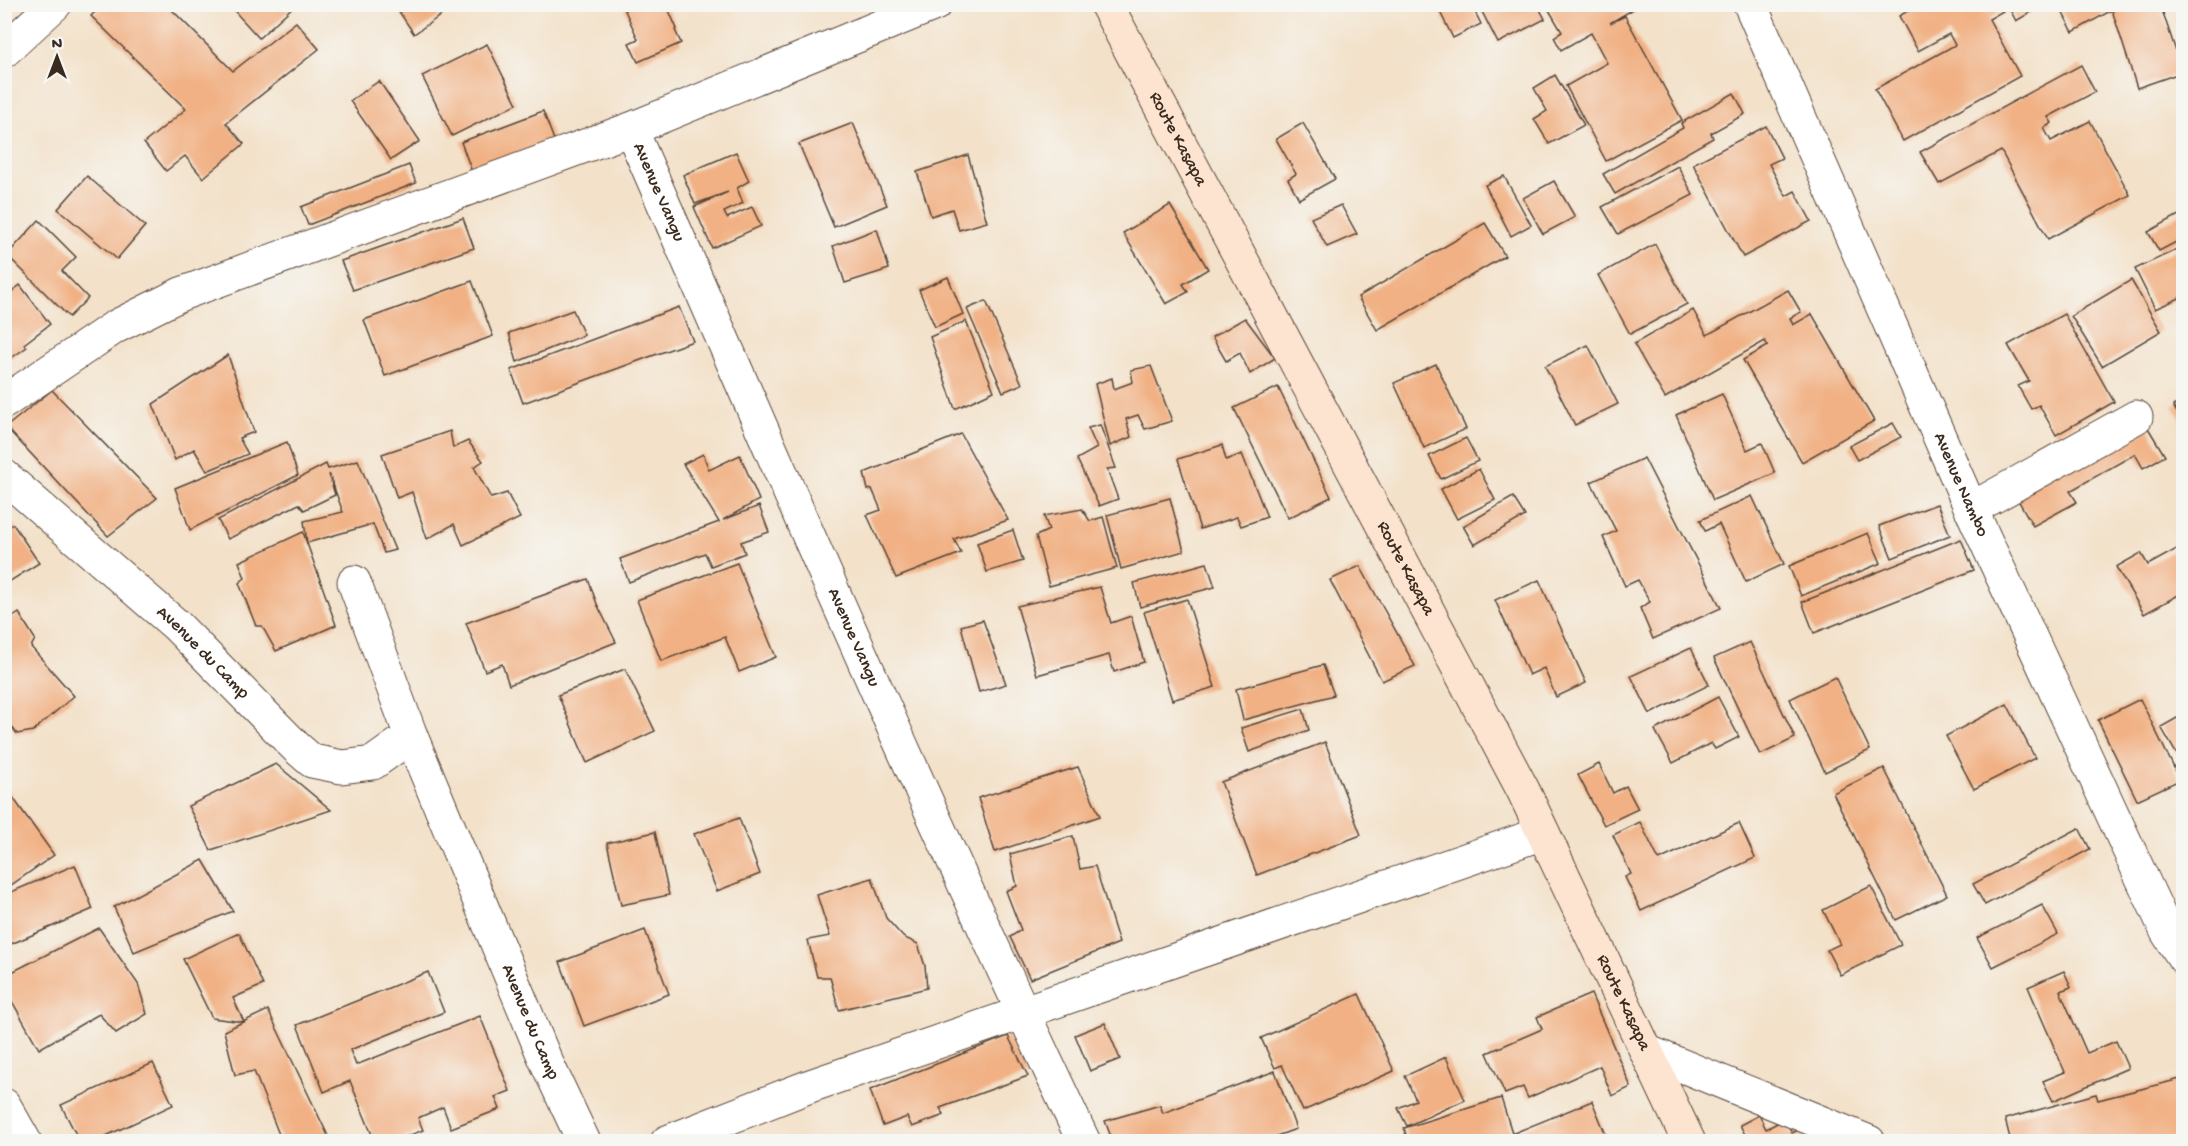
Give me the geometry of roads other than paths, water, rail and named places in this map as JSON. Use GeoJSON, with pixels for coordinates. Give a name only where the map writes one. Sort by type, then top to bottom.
{"type":"FeatureCollection","features":[{"type":"Feature","properties":{"kind":"main road","name":"Route Kasapa"},"geometry":{"type":"LineString","coordinates":[[1106,4],[1523,790],[1689,1142]]}},
{"type":"Feature","properties":{"kind":"street"},"geometry":{"type":"LineString","coordinates":[[4,51],[55,4]]}},
{"type":"Feature","properties":{"kind":"street"},"geometry":{"type":"LineString","coordinates":[[4,402],[115,327],[181,294],[631,129],[934,4]]}},
{"type":"Feature","properties":{"kind":"street","name":"Avenue Nambo"},"geometry":{"type":"LineString","coordinates":[[1750,4],[1971,509],[2167,932],[2184,958]]}},
{"type":"Feature","properties":{"kind":"street","name":"Avenue Vangu"},"geometry":{"type":"LineString","coordinates":[[631,129],[844,617],[1084,1142]]}},
{"type":"Feature","properties":{"kind":"street"},"geometry":{"type":"LineString","coordinates":[[1971,509],[2136,417]]}},
{"type":"Feature","properties":{"kind":"street","name":"Avenue du Camp"},"geometry":{"type":"LineString","coordinates":[[4,476],[176,625],[312,761],[342,767],[373,763],[411,736]]}},
{"type":"Feature","properties":{"kind":"street","name":"Avenue du Camp"},"geometry":{"type":"LineString","coordinates":[[354,582],[411,736],[545,1059],[584,1142]]}},
{"type":"Feature","properties":{"kind":"street"},"geometry":{"type":"LineString","coordinates":[[667,1142],[810,1086],[1544,833]]}},
{"type":"Feature","properties":{"kind":"street"},"geometry":{"type":"LineString","coordinates":[[1646,1051],[1819,1119],[1869,1142]]}},
{"type":"Feature","properties":{"kind":"street"},"geometry":{"type":"LineString","coordinates":[[4,1105],[25,1142]]}}]}
